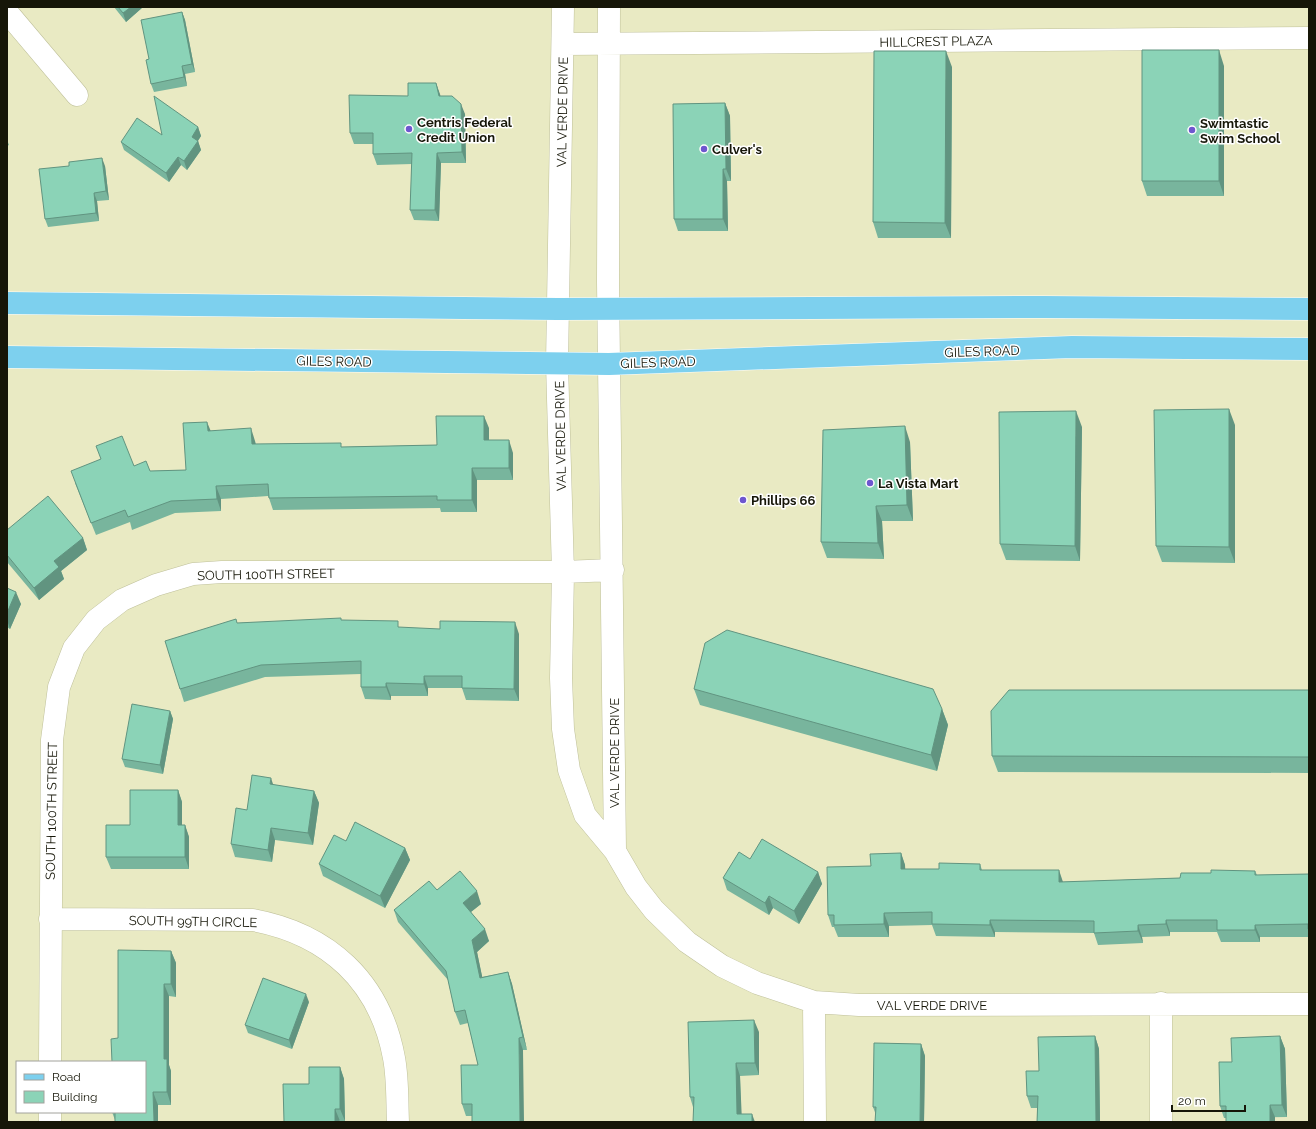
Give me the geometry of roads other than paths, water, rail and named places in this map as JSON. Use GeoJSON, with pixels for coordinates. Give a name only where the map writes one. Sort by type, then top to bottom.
{"type":"FeatureCollection","features":[{"type":"Feature","properties":{"kind":"main road"},"geometry":{"type":"LineString","coordinates":[[7,303],[558,309],[1044,306],[1309,309]]}},
{"type":"Feature","properties":{"kind":"main road","name":"GILES ROAD"},"geometry":{"type":"LineString","coordinates":[[7,357],[609,364],[1072,347],[1309,349]]}},
{"type":"Feature","properties":{"kind":"street","name":"VAL VERDE DRIVE"},"geometry":{"type":"LineString","coordinates":[[563,7],[557,364],[563,572],[561,678],[563,729],[569,770],[585,815],[615,850],[636,887],[654,910],[687,942],[716,962],[738,974],[776,990],[814,1002],[859,1006],[1161,1003],[1309,1004]]}},
{"type":"Feature","properties":{"kind":"street","name":"VAL VERDE DRIVE"},"geometry":{"type":"LineString","coordinates":[[609,7],[609,364],[613,570],[615,850]]}},
{"type":"Feature","properties":{"kind":"street"},"geometry":{"type":"LineString","coordinates":[[7,12],[77,95]]}},
{"type":"Feature","properties":{"kind":"street","name":"HILLCREST PLAZA"},"geometry":{"type":"LineString","coordinates":[[563,44],[1309,38]]}},
{"type":"Feature","properties":{"kind":"street","name":"SOUTH 100TH STREET"},"geometry":{"type":"LineString","coordinates":[[50,1061],[52,740],[59,687],[74,648],[96,620],[122,600],[156,585],[193,574],[222,572],[563,572],[613,570]]}},
{"type":"Feature","properties":{"kind":"street","name":"SOUTH 99TH CIRCLE"},"geometry":{"type":"LineString","coordinates":[[50,919],[253,920],[283,927],[312,939],[337,956],[349,968],[367,991],[382,1015],[395,1058],[398,1122]]}},
{"type":"Feature","properties":{"kind":"street"},"geometry":{"type":"LineString","coordinates":[[814,1002],[815,1122]]}},
{"type":"Feature","properties":{"kind":"street"},"geometry":{"type":"LineString","coordinates":[[1161,1003],[1161,1122]]}},
{"type":"Feature","properties":{"kind":"place","name":"Centris Federal Credit Union"},"geometry":{"type":"Point","coordinates":[409,129]}},
{"type":"Feature","properties":{"kind":"place","name":"Swimtastic Swim School"},"geometry":{"type":"Point","coordinates":[1192,130]}},
{"type":"Feature","properties":{"kind":"place","name":"Culver's"},"geometry":{"type":"Point","coordinates":[704,149]}},
{"type":"Feature","properties":{"kind":"place","name":"La Vista Mart"},"geometry":{"type":"Point","coordinates":[870,483]}},
{"type":"Feature","properties":{"kind":"place","name":"Phillips 66"},"geometry":{"type":"Point","coordinates":[743,500]}}]}
